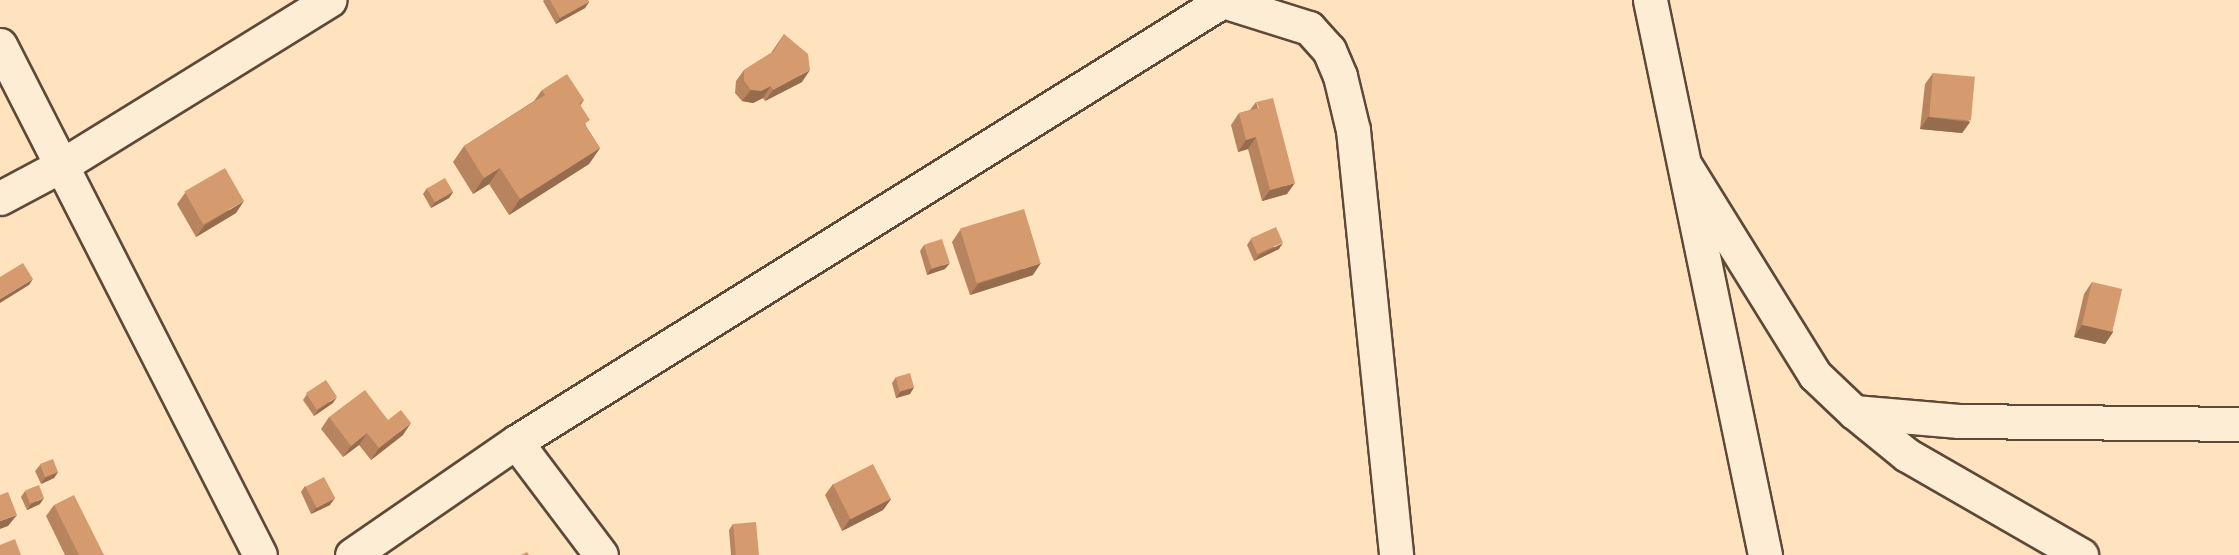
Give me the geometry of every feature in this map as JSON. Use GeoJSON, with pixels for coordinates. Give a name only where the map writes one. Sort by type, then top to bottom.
{"type":"FeatureCollection","features":[{"type":"Feature","properties":{"kind":"street"},"geometry":{"type":"LineString","coordinates":[[0,198],[64,164],[330,0]]}},
{"type":"Feature","properties":{"kind":"street"},"geometry":{"type":"LineString","coordinates":[[352,555],[516,442],[1223,0],[1309,28],[1329,50],[1340,76],[1353,130],[1396,555]]}},
{"type":"Feature","properties":{"kind":"street"},"geometry":{"type":"LineString","coordinates":[[1650,0],[1765,555]]}},
{"type":"Feature","properties":{"kind":"street"},"geometry":{"type":"LineString","coordinates":[[0,45],[64,164],[260,555]]}},
{"type":"Feature","properties":{"kind":"street"},"geometry":{"type":"LineString","coordinates":[[1686,167],[1815,375],[1854,412],[1907,455],[2081,555]]}},
{"type":"Feature","properties":{"kind":"street"},"geometry":{"type":"LineString","coordinates":[[1854,412],[1959,421],[2239,424]]}},
{"type":"Feature","properties":{"kind":"street"},"geometry":{"type":"LineString","coordinates":[[516,442],[601,555]]}},
{"type":"Feature","properties":{"kind":"building"},"geometry":{"type":"Polygon","coordinates":[[[550,0],[588,0],[589,2],[560,18],[550,0]]]}},
{"type":"Feature","properties":{"kind":"building"},"geometry":{"type":"Polygon","coordinates":[[[784,34],[808,54],[810,70],[773,90],[771,86],[761,91],[751,90],[744,81],[744,70],[774,51],[784,34]]]}},
{"type":"Feature","properties":{"kind":"building"},"geometry":{"type":"Polygon","coordinates":[[[1933,73],[1975,77],[1971,120],[1929,117],[1933,73]]]}},
{"type":"Feature","properties":{"kind":"building"},"geometry":{"type":"Polygon","coordinates":[[[567,74],[584,100],[579,103],[590,120],[584,124],[600,148],[520,199],[500,168],[484,178],[464,146],[545,95],[542,90],[567,74]]]}},
{"type":"Feature","properties":{"kind":"building"},"geometry":{"type":"Polygon","coordinates":[[[1273,98],[1295,183],[1270,190],[1256,137],[1246,140],[1239,113],[1259,108],[1256,102],[1273,98]]]}},
{"type":"Feature","properties":{"kind":"building"},"geometry":{"type":"Polygon","coordinates":[[[225,168],[244,201],[203,224],[184,192],[225,168]]]}},
{"type":"Feature","properties":{"kind":"building"},"geometry":{"type":"Polygon","coordinates":[[[445,178],[453,192],[435,202],[427,188],[445,178]]]}},
{"type":"Feature","properties":{"kind":"building"},"geometry":{"type":"Polygon","coordinates":[[[1024,209],[1041,264],[977,283],[960,229],[1024,209]]]}},
{"type":"Feature","properties":{"kind":"building"},"geometry":{"type":"Polygon","coordinates":[[[1276,227],[1283,243],[1257,254],[1250,238],[1276,227]]]}},
{"type":"Feature","properties":{"kind":"building"},"geometry":{"type":"Polygon","coordinates":[[[942,239],[950,263],[932,269],[924,245],[942,239]]]}},
{"type":"Feature","properties":{"kind":"building"},"geometry":{"type":"Polygon","coordinates":[[[23,263],[33,279],[0,299],[0,277],[23,263]]]}},
{"type":"Feature","properties":{"kind":"building"},"geometry":{"type":"Polygon","coordinates":[[[2092,282],[2122,289],[2112,332],[2082,325],[2092,282]]]}},
{"type":"Feature","properties":{"kind":"building"},"geometry":{"type":"Polygon","coordinates":[[[910,373],[914,387],[900,392],[896,377],[910,373]]]}},
{"type":"Feature","properties":{"kind":"building"},"geometry":{"type":"Polygon","coordinates":[[[326,380],[337,397],[317,410],[306,393],[326,380]]]}},
{"type":"Feature","properties":{"kind":"building"},"geometry":{"type":"Polygon","coordinates":[[[365,390],[388,420],[401,410],[411,423],[379,448],[367,433],[351,446],[329,417],[365,390]]]}},
{"type":"Feature","properties":{"kind":"building"},"geometry":{"type":"Polygon","coordinates":[[[53,459],[58,472],[45,477],[40,464],[53,459]]]}},
{"type":"Feature","properties":{"kind":"building"},"geometry":{"type":"Polygon","coordinates":[[[873,464],[891,499],[851,519],[833,484],[873,464]]]}},
{"type":"Feature","properties":{"kind":"building"},"geometry":{"type":"Polygon","coordinates":[[[324,477],[335,498],[317,508],[305,487],[324,477]]]}},
{"type":"Feature","properties":{"kind":"building"},"geometry":{"type":"Polygon","coordinates":[[[39,485],[44,498],[30,503],[25,490],[39,485]]]}},
{"type":"Feature","properties":{"kind":"building"},"geometry":{"type":"Polygon","coordinates":[[[8,492],[17,515],[0,521],[0,495],[8,492]]]}},
{"type":"Feature","properties":{"kind":"building"},"geometry":{"type":"Polygon","coordinates":[[[74,495],[104,555],[79,555],[54,505],[74,495]]]}},
{"type":"Feature","properties":{"kind":"building"},"geometry":{"type":"Polygon","coordinates":[[[756,522],[759,555],[736,555],[733,524],[756,522]]]}},
{"type":"Feature","properties":{"kind":"building"},"geometry":{"type":"Polygon","coordinates":[[[15,539],[21,555],[0,555],[0,545],[15,539]]]}}]}
